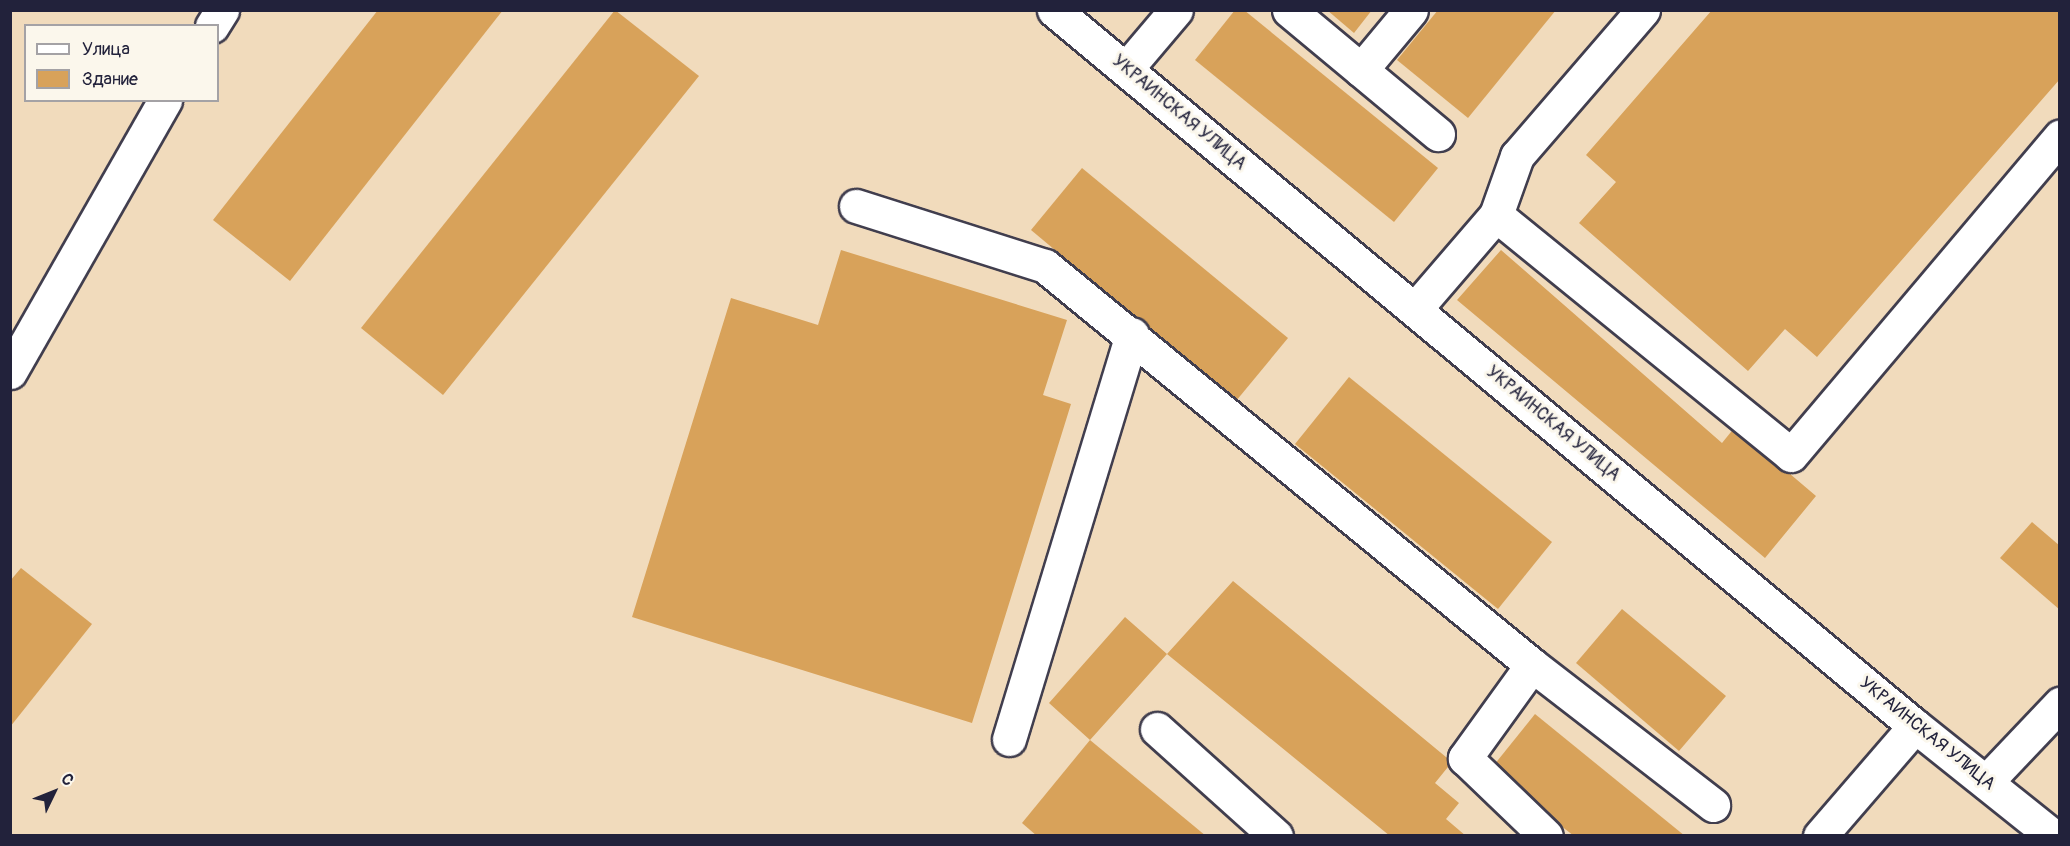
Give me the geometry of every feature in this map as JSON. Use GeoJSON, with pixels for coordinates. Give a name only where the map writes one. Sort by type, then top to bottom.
{"type":"FeatureCollection","features":[{"type":"Feature","properties":{"kind":"main road"},"geometry":{"type":"LineString","coordinates":[[213,24],[222,10]]}},
{"type":"Feature","properties":{"kind":"main road","name":"УКРАИНСКАЯ УЛИЦА"},"geometry":{"type":"LineString","coordinates":[[1054,10],[1416,308],[1915,726],[2053,836]]}},
{"type":"Feature","properties":{"kind":"main road"},"geometry":{"type":"LineString","coordinates":[[1126,69],[1176,10]]}},
{"type":"Feature","properties":{"kind":"main road"},"geometry":{"type":"LineString","coordinates":[[1289,10],[1438,134]]}},
{"type":"Feature","properties":{"kind":"main road"},"geometry":{"type":"LineString","coordinates":[[1361,70],[1411,10]]}},
{"type":"Feature","properties":{"kind":"main road"},"geometry":{"type":"LineString","coordinates":[[1416,308],[1496,215],[1517,156],[1643,10]]}},
{"type":"Feature","properties":{"kind":"main road"},"geometry":{"type":"LineString","coordinates":[[10,372],[164,102]]}},
{"type":"Feature","properties":{"kind":"main road"},"geometry":{"type":"LineString","coordinates":[[1496,215],[1791,455],[2060,137]]}},
{"type":"Feature","properties":{"kind":"main road"},"geometry":{"type":"LineString","coordinates":[[856,206],[1045,266],[1131,334],[1532,665],[1713,805]]}},
{"type":"Feature","properties":{"kind":"main road"},"geometry":{"type":"LineString","coordinates":[[1009,739],[1131,334]]}},
{"type":"Feature","properties":{"kind":"main road"},"geometry":{"type":"LineString","coordinates":[[1532,665],[1466,758],[1546,836]]}},
{"type":"Feature","properties":{"kind":"main road"},"geometry":{"type":"LineString","coordinates":[[1986,782],[2060,704]]}},
{"type":"Feature","properties":{"kind":"main road"},"geometry":{"type":"LineString","coordinates":[[1820,836],[1915,726]]}},
{"type":"Feature","properties":{"kind":"main road"},"geometry":{"type":"LineString","coordinates":[[1157,729],[1276,836]]}},
{"type":"Feature","properties":{"kind":"building"},"geometry":{"type":"Polygon","coordinates":[[[378,10],[503,10],[290,281],[213,220],[378,10]]]}},
{"type":"Feature","properties":{"kind":"building"},"geometry":{"type":"Polygon","coordinates":[[[615,10],[699,76],[443,395],[361,328],[615,10]]]}},
{"type":"Feature","properties":{"kind":"building"},"geometry":{"type":"Polygon","coordinates":[[[1235,10],[1244,10],[1438,168],[1394,222],[1195,60],[1235,10]]]}},
{"type":"Feature","properties":{"kind":"building"},"geometry":{"type":"Polygon","coordinates":[[[1327,10],[1372,10],[1354,33],[1327,10]]]}},
{"type":"Feature","properties":{"kind":"building"},"geometry":{"type":"Polygon","coordinates":[[[1438,10],[1556,10],[1468,118],[1397,60],[1438,10]]]}},
{"type":"Feature","properties":{"kind":"building"},"geometry":{"type":"Polygon","coordinates":[[[1712,10],[2060,10],[2060,79],[1817,357],[1785,329],[1748,371],[1579,223],[1616,182],[1586,155],[1712,10]]]}},
{"type":"Feature","properties":{"kind":"building"},"geometry":{"type":"Polygon","coordinates":[[[1082,168],[1288,338],[1236,401],[1031,230],[1082,168]]]}},
{"type":"Feature","properties":{"kind":"building"},"geometry":{"type":"Polygon","coordinates":[[[841,250],[1067,320],[1043,395],[1071,404],[972,723],[632,617],[731,298],[818,325],[841,250]]]}},
{"type":"Feature","properties":{"kind":"building"},"geometry":{"type":"Polygon","coordinates":[[[1501,250],[1722,443],[1735,427],[1816,496],[1765,558],[1457,300],[1501,250]]]}},
{"type":"Feature","properties":{"kind":"building"},"geometry":{"type":"Polygon","coordinates":[[[1349,377],[1552,542],[1498,609],[1295,444],[1349,377]]]}},
{"type":"Feature","properties":{"kind":"building"},"geometry":{"type":"Polygon","coordinates":[[[2032,522],[2060,546],[2060,610],[2000,558],[2032,522]]]}},
{"type":"Feature","properties":{"kind":"building"},"geometry":{"type":"Polygon","coordinates":[[[21,568],[92,624],[10,727],[10,581],[21,568]]]}},
{"type":"Feature","properties":{"kind":"building"},"geometry":{"type":"Polygon","coordinates":[[[1233,581],[1452,762],[1435,783],[1459,803],[1446,819],[1466,836],[1390,836],[1167,654],[1233,581]]]}},
{"type":"Feature","properties":{"kind":"building"},"geometry":{"type":"Polygon","coordinates":[[[1622,609],[1726,696],[1679,751],[1576,663],[1622,609]]]}},
{"type":"Feature","properties":{"kind":"building"},"geometry":{"type":"Polygon","coordinates":[[[1125,617],[1167,654],[1090,740],[1049,703],[1125,617]]]}},
{"type":"Feature","properties":{"kind":"building"},"geometry":{"type":"Polygon","coordinates":[[[1535,714],[1685,836],[1574,836],[1490,770],[1535,714]]]}},
{"type":"Feature","properties":{"kind":"building"},"geometry":{"type":"Polygon","coordinates":[[[1090,740],[1206,836],[1037,836],[1022,823],[1090,740]]]}}]}
